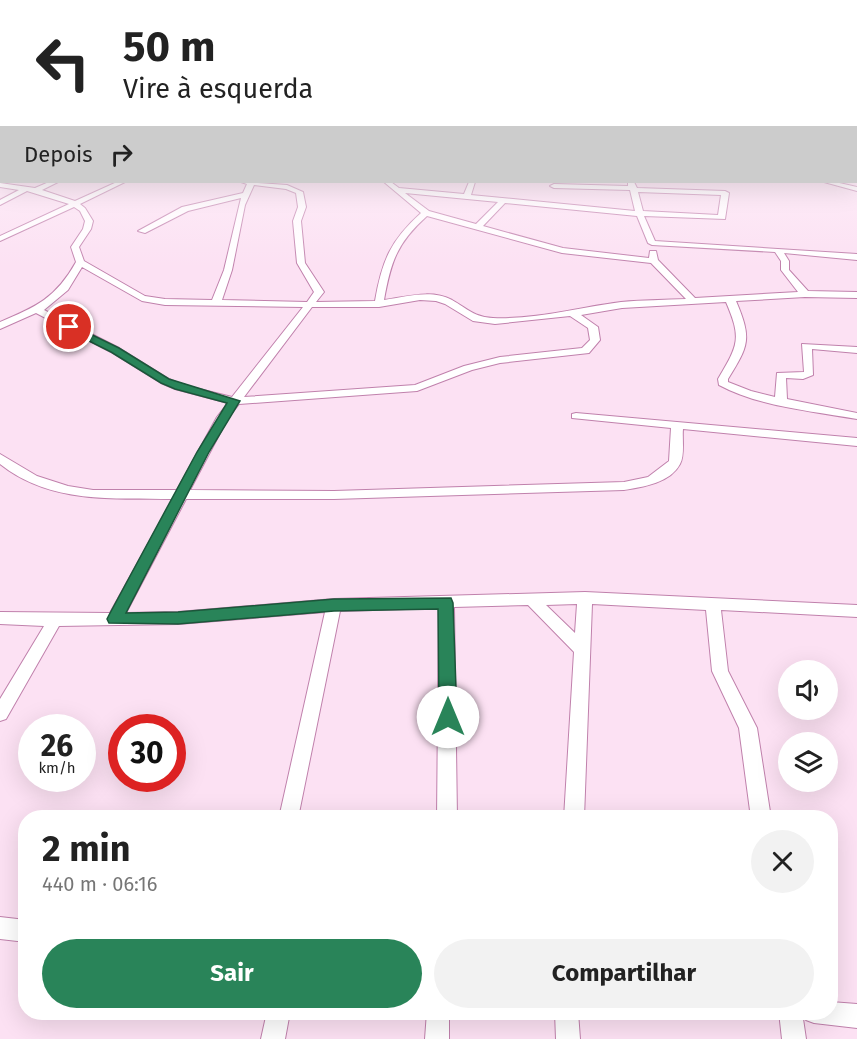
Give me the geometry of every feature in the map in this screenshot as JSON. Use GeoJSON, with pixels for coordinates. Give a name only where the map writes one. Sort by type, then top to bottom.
{"type":"FeatureCollection","features":[{"type":"Feature","properties":{"kind":"street"},"geometry":{"type":"LineString","coordinates":[[0,203],[51,183]]}},
{"type":"Feature","properties":{"kind":"street"},"geometry":{"type":"LineString","coordinates":[[0,239],[120,183]]}},
{"type":"Feature","properties":{"kind":"street"},"geometry":{"type":"LineString","coordinates":[[216,303],[228,270],[245,195],[251,183]]}},
{"type":"Feature","properties":{"kind":"street"},"geometry":{"type":"LineString","coordinates":[[115,619],[223,417],[319,292],[301,263],[297,221],[303,207],[301,197],[294,189],[258,183]]}},
{"type":"Feature","properties":{"kind":"street"},"geometry":{"type":"LineString","coordinates":[[389,183],[426,213],[585,255],[654,261]]}},
{"type":"Feature","properties":{"kind":"street"},"geometry":{"type":"LineString","coordinates":[[467,197],[472,183]]}},
{"type":"Feature","properties":{"kind":"street"},"geometry":{"type":"LineString","coordinates":[[832,183],[857,189]]}},
{"type":"Feature","properties":{"kind":"street"},"geometry":{"type":"LineString","coordinates":[[400,190],[502,201],[640,214],[722,217],[724,194],[552,184],[550,205]]}},
{"type":"Feature","properties":{"kind":"street"},"geometry":{"type":"LineString","coordinates":[[0,185],[54,196],[72,204],[88,217],[88,224],[75,247],[80,262],[142,298],[165,302],[379,304],[405,298],[437,298],[448,302],[473,318],[495,321],[554,316],[622,305],[805,294],[857,295]]}},
{"type":"Feature","properties":{"kind":"street"},"geometry":{"type":"LineString","coordinates":[[633,187],[640,214],[652,243],[654,261],[693,301]]}},
{"type":"Feature","properties":{"kind":"street"},"geometry":{"type":"LineString","coordinates":[[142,231],[185,209],[245,195]]}},
{"type":"Feature","properties":{"kind":"street"},"geometry":{"type":"LineString","coordinates":[[478,227],[502,201]]}},
{"type":"Feature","properties":{"kind":"street"},"geometry":{"type":"LineString","coordinates":[[379,304],[391,251],[404,232],[426,213]]}},
{"type":"Feature","properties":{"kind":"street"},"geometry":{"type":"LineString","coordinates":[[652,243],[778,250],[856,258]]}},
{"type":"Feature","properties":{"kind":"street"},"geometry":{"type":"LineString","coordinates":[[778,250],[785,261],[785,270],[805,294]]}},
{"type":"Feature","properties":{"kind":"street"},"geometry":{"type":"LineString","coordinates":[[0,326],[39,311],[56,298],[66,287],[80,262]]}},
{"type":"Feature","properties":{"kind":"street"},"geometry":{"type":"LineString","coordinates":[[730,298],[743,329],[742,343],[723,378],[723,383],[727,387],[857,416]]}},
{"type":"Feature","properties":{"kind":"street"},"geometry":{"type":"LineString","coordinates":[[39,311],[115,350],[165,381],[179,387],[234,401],[249,402],[417,388],[468,369],[501,360],[525,355],[572,354],[585,351],[595,340],[593,327],[572,313]]}},
{"type":"Feature","properties":{"kind":"street"},"geometry":{"type":"LineString","coordinates":[[781,400],[781,375],[803,376],[809,372],[806,346],[857,350]]}},
{"type":"Feature","properties":{"kind":"street"},"geometry":{"type":"LineString","coordinates":[[576,416],[857,442]]}},
{"type":"Feature","properties":{"kind":"street"},"geometry":{"type":"LineString","coordinates":[[0,458],[46,485],[65,492],[129,495],[334,495],[624,486],[650,481],[663,475],[675,462],[677,427]]}},
{"type":"Feature","properties":{"kind":"street"},"geometry":{"type":"LineString","coordinates":[[574,810],[585,597]]}},
{"type":"Feature","properties":{"kind":"street"},"geometry":{"type":"LineString","coordinates":[[0,618],[55,620],[178,618],[334,605],[585,597],[857,611]]}},
{"type":"Feature","properties":{"kind":"street"},"geometry":{"type":"LineString","coordinates":[[532,600],[583,650]]}},
{"type":"Feature","properties":{"kind":"street"},"geometry":{"type":"LineString","coordinates":[[446,603],[447,810]]}},
{"type":"Feature","properties":{"kind":"street"},"geometry":{"type":"LineString","coordinates":[[713,603],[720,671],[748,728],[760,810]]}},
{"type":"Feature","properties":{"kind":"street"},"geometry":{"type":"LineString","coordinates":[[290,810],[334,605]]}},
{"type":"Feature","properties":{"kind":"street"},"geometry":{"type":"LineString","coordinates":[[0,714],[55,620]]}},
{"type":"Feature","properties":{"kind":"street"},"geometry":{"type":"LineString","coordinates":[[0,928],[18,930]]}},
{"type":"Feature","properties":{"kind":"street"},"geometry":{"type":"LineString","coordinates":[[838,1014],[857,1016]]}},
{"type":"Feature","properties":{"kind":"street"},"geometry":{"type":"LineString","coordinates":[[273,1039],[277,1020]]}},
{"type":"Feature","properties":{"kind":"street"},"geometry":{"type":"LineString","coordinates":[[437,1039],[438,1020]]}},
{"type":"Feature","properties":{"kind":"street"},"geometry":{"type":"LineString","coordinates":[[567,1020],[568,1039]]}},
{"type":"Feature","properties":{"kind":"street"},"geometry":{"type":"LineString","coordinates":[[791,1020],[794,1039]]}},
{"type":"Feature","properties":{"kind":"route"},"geometry":{"type":"LineString","coordinates":[[69,327],[115,350],[165,381],[179,387],[234,401],[203,452],[115,619],[178,618],[334,605],[446,603],[448,717]]}}]}
